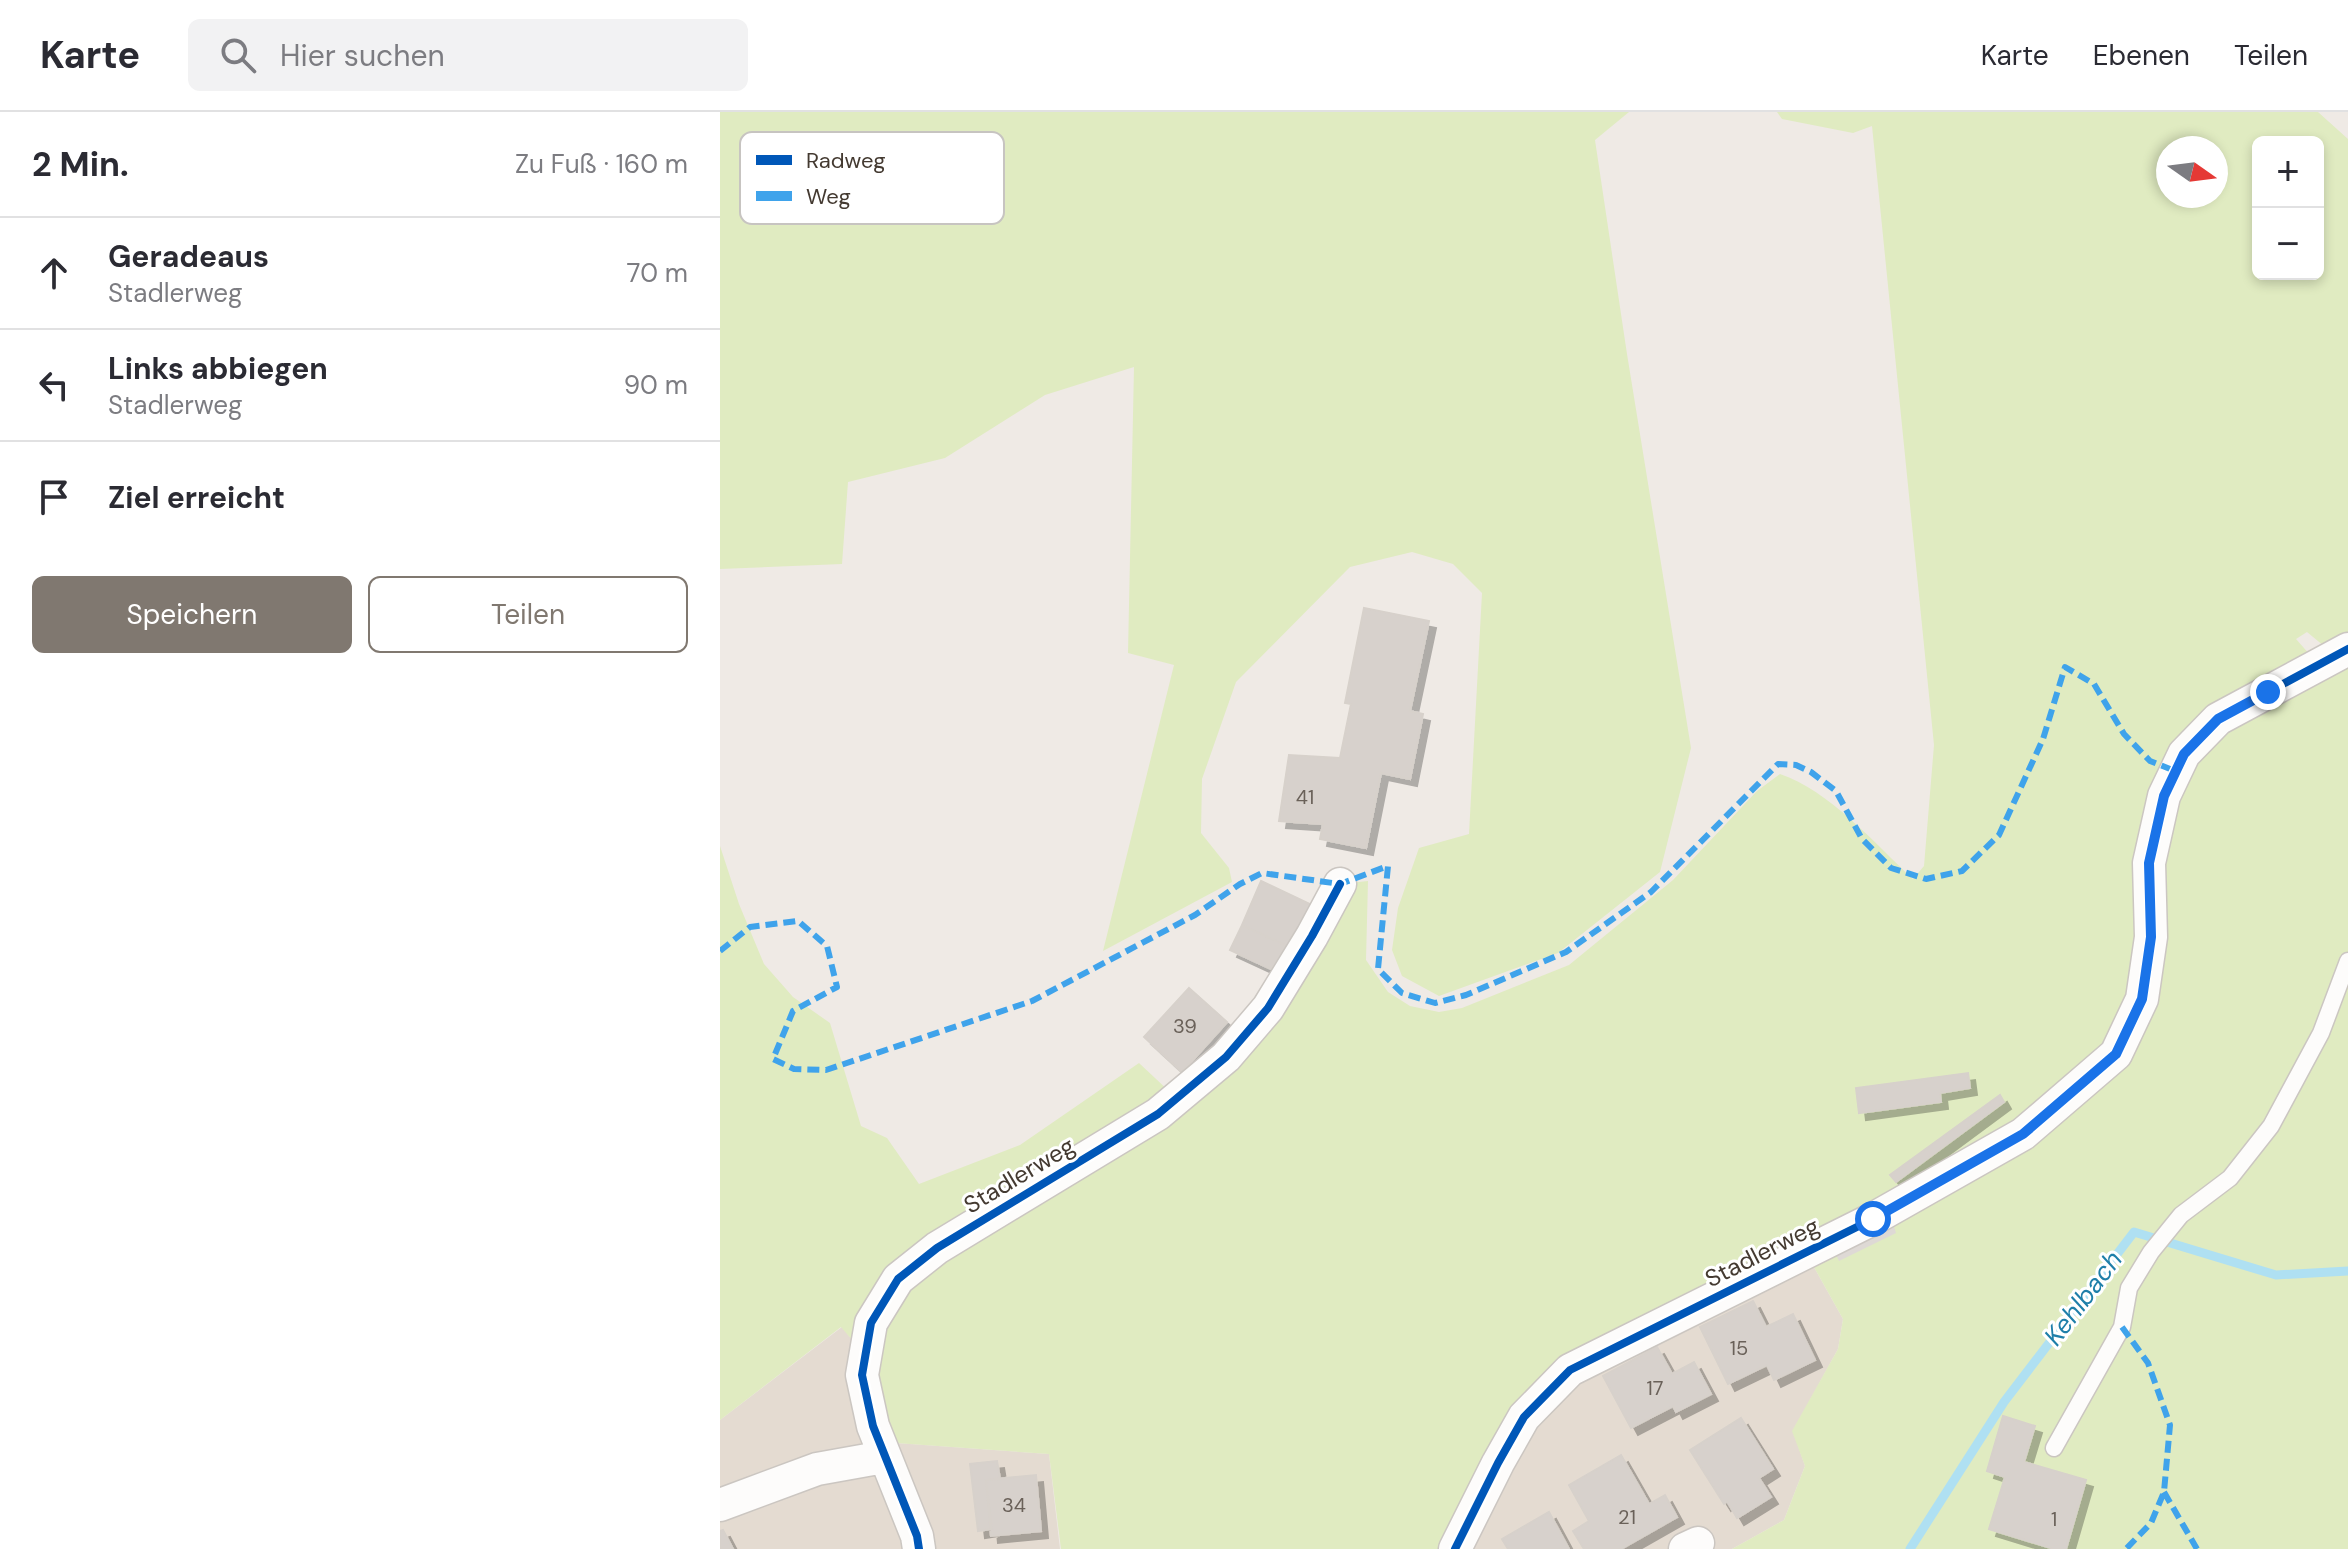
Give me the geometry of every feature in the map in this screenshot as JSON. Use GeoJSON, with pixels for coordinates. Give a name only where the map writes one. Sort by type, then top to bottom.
{"type":"FeatureCollection","features":[{"type":"Feature","properties":{"kind":"street","name":"Stadlerweg"},"geometry":{"type":"LineString","coordinates":[[1455,1549],[1524,1417],[1570,1370],[1873,1219],[2023,1134],[2116,1054],[2142,999],[2151,937],[2149,863],[2164,796],[2184,754],[2218,719],[2348,649]]}},
{"type":"Feature","properties":{"kind":"street","name":"Stadlerweg"},"geometry":{"type":"LineString","coordinates":[[919,1549],[917,1536],[873,1426],[862,1375],[871,1323],[898,1279],[937,1248],[1158,1114],[1226,1057],[1268,1008],[1340,884]]}},
{"type":"Feature","properties":{"kind":"street"},"geometry":{"type":"LineString","coordinates":[[720,1505],[817,1469],[884,1457]]}},
{"type":"Feature","properties":{"kind":"lane"},"geometry":{"type":"LineString","coordinates":[[2054,1448],[2122,1327],[2129,1288],[2151,1252],[2181,1215],[2230,1178],[2271,1126],[2321,1033],[2347,965]]}},
{"type":"Feature","properties":{"kind":"shaded area"},"geometry":{"type":"Polygon","coordinates":[[[1892,1220],[1896,1233],[1839,1261],[1834,1250],[1892,1220]]]}},
{"type":"Feature","properties":{"kind":"shaded area"},"geometry":{"type":"Polygon","coordinates":[[[1810,1260],[1843,1319],[1838,1349],[1793,1431],[1805,1466],[1784,1520],[1732,1549],[1440,1549],[1507,1421],[1810,1260]]]}},
{"type":"Feature","properties":{"kind":"shaded area"},"geometry":{"type":"Polygon","coordinates":[[[842,1327],[853,1341],[868,1441],[1049,1454],[1060,1549],[720,1549],[720,1420],[842,1327]]]}},
{"type":"Feature","properties":{"kind":"green space"},"geometry":{"type":"Polygon","coordinates":[[[720,112],[1629,112],[1595,140],[1691,748],[1660,872],[1558,953],[1439,996],[1402,976],[1392,950],[1398,908],[1419,848],[1469,834],[1482,593],[1453,564],[1412,552],[1350,567],[1236,682],[1202,779],[1201,833],[1229,868],[1232,882],[1103,951],[1174,665],[1128,653],[1134,367],[1045,395],[945,458],[848,482],[842,564],[720,569],[720,112]]]}},
{"type":"Feature","properties":{"kind":"green space"},"geometry":{"type":"Polygon","coordinates":[[[1777,112],[2318,112],[2348,139],[2348,641],[2330,651],[2307,632],[2296,639],[2311,656],[2164,765],[2138,984],[2103,1051],[2035,1109],[1918,1182],[1547,1372],[1440,1549],[1061,1549],[1049,1454],[868,1441],[877,1329],[898,1293],[990,1225],[1190,1110],[1274,1020],[1340,884],[1368,881],[1366,960],[1388,992],[1410,1006],[1439,1012],[1462,1008],[1569,965],[1673,880],[1757,791],[1780,774],[1834,805],[1913,879],[1924,866],[1934,745],[1872,126],[1853,133],[1782,119],[1777,112]]]}},
{"type":"Feature","properties":{"kind":"green space"},"geometry":{"type":"Polygon","coordinates":[[[2348,657],[2348,1549],[1732,1549],[1784,1520],[1805,1466],[1792,1431],[1838,1349],[1843,1319],[1810,1260],[1907,1219],[2131,1054],[2172,802],[2201,747],[2348,657]]]}},
{"type":"Feature","properties":{"kind":"green space"},"geometry":{"type":"Polygon","coordinates":[[[720,846],[739,904],[764,964],[793,997],[830,1023],[861,1126],[887,1138],[919,1184],[1020,1145],[1139,1063],[1171,1093],[984,1212],[853,1341],[841,1327],[720,1420],[720,846]]]}},
{"type":"Feature","properties":{"kind":"building"},"geometry":{"type":"Polygon","coordinates":[[[1364,608],[1429,621],[1410,711],[1423,714],[1410,779],[1381,773],[1366,848],[1320,839],[1323,824],[1279,821],[1289,755],[1340,758],[1351,704],[1345,703],[1364,608]]]}},
{"type":"Feature","properties":{"kind":"building"},"geometry":{"type":"Polygon","coordinates":[[[1261,881],[1318,908],[1291,948],[1242,925],[1261,881]]]}},
{"type":"Feature","properties":{"kind":"building"},"geometry":{"type":"Polygon","coordinates":[[[1242,925],[1291,948],[1280,973],[1230,950],[1242,925]]]}},
{"type":"Feature","properties":{"kind":"building"},"geometry":{"type":"Polygon","coordinates":[[[1189,988],[1227,1022],[1182,1072],[1144,1037],[1189,988]]]}},
{"type":"Feature","properties":{"kind":"building"},"geometry":{"type":"Polygon","coordinates":[[[1968,1073],[1970,1088],[1940,1093],[1941,1102],[1859,1113],[1856,1088],[1968,1073]]]}},
{"type":"Feature","properties":{"kind":"building"},"geometry":{"type":"Polygon","coordinates":[[[2000,1095],[2004,1102],[1896,1182],[1890,1175],[2000,1095]]]}},
{"type":"Feature","properties":{"kind":"building"},"geometry":{"type":"Polygon","coordinates":[[[1753,1301],[1766,1327],[1793,1314],[1815,1360],[1774,1380],[1767,1365],[1728,1384],[1700,1327],[1753,1301]]]}},
{"type":"Feature","properties":{"kind":"building"},"geometry":{"type":"Polygon","coordinates":[[[1657,1347],[1672,1374],[1694,1362],[1711,1394],[1676,1412],[1673,1406],[1631,1428],[1603,1376],[1657,1347]]]}},
{"type":"Feature","properties":{"kind":"building"},"geometry":{"type":"Polygon","coordinates":[[[2003,1416],[2035,1426],[2024,1462],[2086,1480],[2066,1549],[2054,1549],[1989,1529],[2005,1477],[1987,1471],[2003,1416]]]}},
{"type":"Feature","properties":{"kind":"building"},"geometry":{"type":"Polygon","coordinates":[[[1741,1418],[1773,1469],[1759,1478],[1771,1497],[1737,1518],[1727,1501],[1724,1504],[1690,1450],[1741,1418]]]}},
{"type":"Feature","properties":{"kind":"building"},"geometry":{"type":"Polygon","coordinates":[[[1621,1455],[1649,1504],[1665,1495],[1677,1517],[1621,1549],[1584,1549],[1573,1531],[1589,1521],[1569,1485],[1621,1455]]]}},
{"type":"Feature","properties":{"kind":"building"},"geometry":{"type":"Polygon","coordinates":[[[997,1461],[1000,1479],[986,1480],[992,1529],[978,1531],[970,1464],[997,1461]]]}},
{"type":"Feature","properties":{"kind":"building"},"geometry":{"type":"Polygon","coordinates":[[[1036,1475],[1041,1531],[991,1536],[986,1480],[1036,1475]]]}},
{"type":"Feature","properties":{"kind":"building"},"geometry":{"type":"Polygon","coordinates":[[[1549,1512],[1569,1549],[1508,1549],[1502,1539],[1549,1512]]]}},
{"type":"Feature","properties":{"kind":"building"},"geometry":{"type":"Polygon","coordinates":[[[723,1530],[733,1549],[720,1549],[720,1531],[723,1530]]]}},
{"type":"Feature","properties":{"kind":"waterway","name":"Kehlbach"},"geometry":{"type":"LineString","coordinates":[[1910,1549],[2004,1402],[2134,1232],[2276,1275],[2348,1271]]}},
{"type":"Feature","properties":{"kind":"marked path"},"geometry":{"type":"LineString","coordinates":[[720,951],[750,927],[798,921],[827,946],[837,987],[793,1011],[773,1059],[794,1069],[826,1070],[1032,1001],[1195,915],[1262,873],[1340,884],[1388,866],[1378,969],[1402,993],[1435,1003],[1466,995],[1566,952],[1651,892],[1778,764],[1796,765],[1836,791],[1862,839],[1891,868],[1926,879],[1962,871],[1999,835],[2043,739],[2065,667],[2094,684],[2124,734],[2150,761],[2175,771]]}},
{"type":"Feature","properties":{"kind":"marked path"},"geometry":{"type":"LineString","coordinates":[[2122,1327],[2148,1363],[2170,1425],[2164,1492],[2151,1523],[2126,1549]]}},
{"type":"Feature","properties":{"kind":"marked path"},"geometry":{"type":"LineString","coordinates":[[2164,1492],[2197,1549]]}},
{"type":"Feature","properties":{"kind":"cycle path"},"geometry":{"type":"LineString","coordinates":[[1455,1549],[1524,1417],[1570,1370],[1873,1219],[2023,1134],[2116,1054],[2142,999],[2151,937],[2149,863],[2164,796],[2184,754],[2218,719],[2348,649]]}},
{"type":"Feature","properties":{"kind":"cycle path"},"geometry":{"type":"LineString","coordinates":[[919,1549],[917,1536],[873,1426],[862,1375],[871,1323],[898,1279],[937,1248],[1158,1114],[1226,1057],[1268,1008],[1340,884]]}},
{"type":"Feature","properties":{"kind":"route"},"geometry":{"type":"LineString","coordinates":[[1873,1219],[2023,1134],[2116,1054],[2142,999],[2151,937],[2149,863],[2164,796],[2184,754],[2218,719],[2268,692]]}}]}
